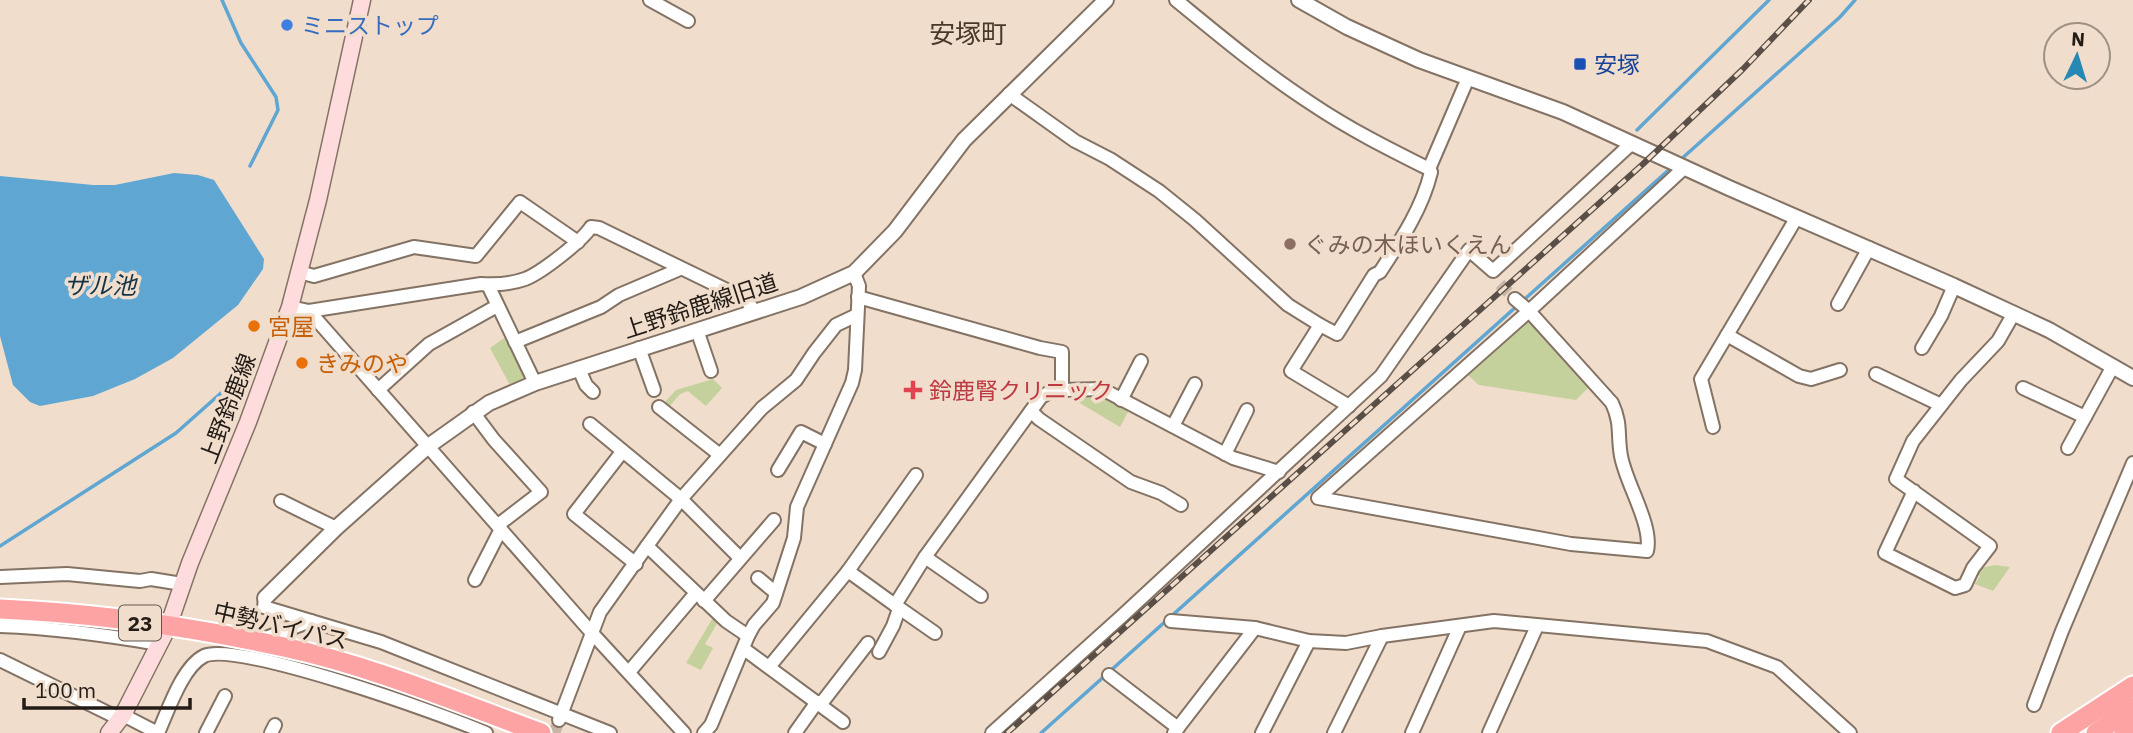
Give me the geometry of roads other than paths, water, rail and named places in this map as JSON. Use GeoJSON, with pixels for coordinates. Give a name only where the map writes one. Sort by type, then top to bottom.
{"type":"FeatureCollection","features":[{"type":"Feature","properties":{"kind":"highway","name":"中勢バイパス"},"geometry":{"type":"LineString","coordinates":[[0,609],[51,611],[163,635],[257,642],[297,650],[382,675],[541,733]]}},
{"type":"Feature","properties":{"kind":"highway"},"geometry":{"type":"LineString","coordinates":[[2061,733],[2133,686]]}},
{"type":"Feature","properties":{"kind":"highway"},"geometry":{"type":"LineString","coordinates":[[2096,733],[2133,707]]}},
{"type":"Feature","properties":{"kind":"highway"},"geometry":{"type":"LineString","coordinates":[[2109,733],[2133,716]]}},
{"type":"Feature","properties":{"kind":"highway"},"geometry":{"type":"LineString","coordinates":[[2124,733],[2133,725]]}},
{"type":"Feature","properties":{"kind":"main road","name":"上野鈴鹿線"},"geometry":{"type":"LineString","coordinates":[[109,733],[121,717],[163,635],[248,422],[290,307],[318,201],[362,0]]}},
{"type":"Feature","properties":{"kind":"street"},"geometry":{"type":"LineString","coordinates":[[650,0],[688,21]]}},
{"type":"Feature","properties":{"kind":"street","name":"上野鈴鹿線旧道"},"geometry":{"type":"LineString","coordinates":[[265,598],[336,528],[427,447],[473,412],[535,383],[801,297],[854,273],[895,231],[964,139],[1106,0]]}},
{"type":"Feature","properties":{"kind":"street"},"geometry":{"type":"LineString","coordinates":[[1176,0],[1266,72],[1313,105],[1373,141],[1429,169]]}},
{"type":"Feature","properties":{"kind":"street"},"geometry":{"type":"LineString","coordinates":[[1299,0],[1347,27],[1419,60],[1563,112],[2014,313],[2133,378]]}},
{"type":"Feature","properties":{"kind":"street"},"geometry":{"type":"LineString","coordinates":[[1009,93],[1075,141],[1110,159],[1167,197],[1288,305],[1337,334],[1406,231],[1429,181],[1429,169],[1468,78]]}},
{"type":"Feature","properties":{"kind":"street"},"geometry":{"type":"LineString","coordinates":[[1493,271],[1631,144]]}},
{"type":"Feature","properties":{"kind":"street"},"geometry":{"type":"LineString","coordinates":[[1522,304],[1612,403],[1620,419],[1621,456],[1625,472],[1648,536],[1647,551],[1571,544],[1318,498],[1522,304],[1678,165]]}},
{"type":"Feature","properties":{"kind":"street"},"geometry":{"type":"LineString","coordinates":[[299,272],[314,276],[414,247],[476,256],[520,202],[578,242]]}},
{"type":"Feature","properties":{"kind":"street"},"geometry":{"type":"LineString","coordinates":[[1713,427],[1701,379],[1797,217]]}},
{"type":"Feature","properties":{"kind":"street"},"geometry":{"type":"LineString","coordinates":[[290,307],[309,311],[507,284],[528,278],[578,242],[591,227],[599,228],[745,299],[754,310]]}},
{"type":"Feature","properties":{"kind":"street"},"geometry":{"type":"LineString","coordinates":[[1838,304],[1869,248]]}},
{"type":"Feature","properties":{"kind":"street"},"geometry":{"type":"LineString","coordinates":[[992,733],[1381,376],[1469,250],[1493,271],[1500,284]]}},
{"type":"Feature","properties":{"kind":"street"},"geometry":{"type":"LineString","coordinates":[[515,342],[601,307],[619,295],[680,269]]}},
{"type":"Feature","properties":{"kind":"street"},"geometry":{"type":"LineString","coordinates":[[704,733],[711,724],[748,636],[773,603],[794,538],[797,507],[852,383],[859,286],[854,273]]}},
{"type":"Feature","properties":{"kind":"street"},"geometry":{"type":"LineString","coordinates":[[488,285],[535,383]]}},
{"type":"Feature","properties":{"kind":"street"},"geometry":{"type":"LineString","coordinates":[[1922,348],[1941,316],[1954,286]]}},
{"type":"Feature","properties":{"kind":"street"},"geometry":{"type":"LineString","coordinates":[[858,298],[1062,352],[1062,390]]}},
{"type":"Feature","properties":{"kind":"street"},"geometry":{"type":"LineString","coordinates":[[379,390],[429,344],[497,306]]}},
{"type":"Feature","properties":{"kind":"street"},"geometry":{"type":"LineString","coordinates":[[309,311],[427,447],[684,733]]}},
{"type":"Feature","properties":{"kind":"street"},"geometry":{"type":"LineString","coordinates":[[1914,491],[1885,553],[1955,588],[1965,585],[1990,546],[1914,491],[1896,479],[1913,441],[1961,380],[1998,341],[2014,313]]}},
{"type":"Feature","properties":{"kind":"street"},"geometry":{"type":"LineString","coordinates":[[561,717],[600,612],[681,499],[762,408],[796,380],[836,325],[857,315]]}},
{"type":"Feature","properties":{"kind":"street"},"geometry":{"type":"LineString","coordinates":[[1320,326],[1291,371],[1349,406]]}},
{"type":"Feature","properties":{"kind":"street"},"geometry":{"type":"LineString","coordinates":[[696,330],[711,371]]}},
{"type":"Feature","properties":{"kind":"street"},"geometry":{"type":"LineString","coordinates":[[1727,335],[1799,376],[1811,379],[1840,370]]}},
{"type":"Feature","properties":{"kind":"street"},"geometry":{"type":"LineString","coordinates":[[639,348],[653,390]]}},
{"type":"Feature","properties":{"kind":"street"},"geometry":{"type":"LineString","coordinates":[[1121,400],[1141,361]]}},
{"type":"Feature","properties":{"kind":"street"},"geometry":{"type":"LineString","coordinates":[[2068,448],[2113,366]]}},
{"type":"Feature","properties":{"kind":"street"},"geometry":{"type":"LineString","coordinates":[[579,369],[586,385],[593,392]]}},
{"type":"Feature","properties":{"kind":"street"},"geometry":{"type":"LineString","coordinates":[[1876,374],[1941,405]]}},
{"type":"Feature","properties":{"kind":"street"},"geometry":{"type":"LineString","coordinates":[[1173,426],[1195,384]]}},
{"type":"Feature","properties":{"kind":"street"},"geometry":{"type":"LineString","coordinates":[[2024,388],[2085,417]]}},
{"type":"Feature","properties":{"kind":"street"},"geometry":{"type":"LineString","coordinates":[[879,652],[893,626],[897,607],[925,557],[1041,397],[1050,392],[1102,389],[1233,458],[1279,472]]}},
{"type":"Feature","properties":{"kind":"street"},"geometry":{"type":"LineString","coordinates":[[659,407],[720,454]]}},
{"type":"Feature","properties":{"kind":"street"},"geometry":{"type":"LineString","coordinates":[[1225,454],[1248,410]]}},
{"type":"Feature","properties":{"kind":"street"},"geometry":{"type":"LineString","coordinates":[[1031,411],[1131,482],[1161,493],[1181,505]]}},
{"type":"Feature","properties":{"kind":"street"},"geometry":{"type":"LineString","coordinates":[[473,412],[494,440],[541,492],[499,527],[475,580]]}},
{"type":"Feature","properties":{"kind":"street"},"geometry":{"type":"LineString","coordinates":[[590,424],[681,499],[740,558]]}},
{"type":"Feature","properties":{"kind":"street"},"geometry":{"type":"LineString","coordinates":[[778,470],[801,432],[825,444]]}},
{"type":"Feature","properties":{"kind":"street"},"geometry":{"type":"LineString","coordinates":[[622,452],[574,514],[636,564]]}},
{"type":"Feature","properties":{"kind":"street"},"geometry":{"type":"LineString","coordinates":[[2035,705],[2057,642],[2132,470]]}},
{"type":"Feature","properties":{"kind":"street"},"geometry":{"type":"LineString","coordinates":[[769,667],[848,571],[916,475]]}},
{"type":"Feature","properties":{"kind":"street"},"geometry":{"type":"LineString","coordinates":[[281,501],[336,528]]}},
{"type":"Feature","properties":{"kind":"street"},"geometry":{"type":"LineString","coordinates":[[629,671],[774,520]]}},
{"type":"Feature","properties":{"kind":"street"},"geometry":{"type":"LineString","coordinates":[[647,546],[700,597],[748,636]]}},
{"type":"Feature","properties":{"kind":"street"},"geometry":{"type":"LineString","coordinates":[[925,557],[981,596]]}},
{"type":"Feature","properties":{"kind":"street"},"geometry":{"type":"LineString","coordinates":[[848,571],[935,633]]}},
{"type":"Feature","properties":{"kind":"street"},"geometry":{"type":"LineString","coordinates":[[0,577],[67,574],[140,581],[150,579],[183,584]]}},
{"type":"Feature","properties":{"kind":"street"},"geometry":{"type":"LineString","coordinates":[[758,578],[776,593]]}},
{"type":"Feature","properties":{"kind":"street"},"geometry":{"type":"LineString","coordinates":[[0,596],[22,610]]}},
{"type":"Feature","properties":{"kind":"street"},"geometry":{"type":"LineString","coordinates":[[265,598],[264,607],[381,642],[561,717],[610,733]]}},
{"type":"Feature","properties":{"kind":"street"},"geometry":{"type":"LineString","coordinates":[[257,642],[311,621]]}},
{"type":"Feature","properties":{"kind":"street"},"geometry":{"type":"LineString","coordinates":[[1171,621],[1255,628],[1309,641],[1346,643],[1494,621],[1707,641],[1777,667],[1850,733]]}},
{"type":"Feature","properties":{"kind":"street"},"geometry":{"type":"LineString","coordinates":[[0,626],[163,635]]}},
{"type":"Feature","properties":{"kind":"street"},"geometry":{"type":"LineString","coordinates":[[1412,733],[1460,626]]}},
{"type":"Feature","properties":{"kind":"street"},"geometry":{"type":"LineString","coordinates":[[1489,733],[1537,626]]}},
{"type":"Feature","properties":{"kind":"street"},"geometry":{"type":"LineString","coordinates":[[1109,675],[1176,731],[1255,628]]}},
{"type":"Feature","properties":{"kind":"street"},"geometry":{"type":"LineString","coordinates":[[1334,733],[1382,636]]}},
{"type":"Feature","properties":{"kind":"street"},"geometry":{"type":"LineString","coordinates":[[1262,733],[1309,641]]}},
{"type":"Feature","properties":{"kind":"street"},"geometry":{"type":"LineString","coordinates":[[794,733],[868,643]]}},
{"type":"Feature","properties":{"kind":"street"},"geometry":{"type":"LineString","coordinates":[[744,649],[843,722]]}},
{"type":"Feature","properties":{"kind":"street"},"geometry":{"type":"LineString","coordinates":[[0,660],[158,733],[186,672],[206,654],[219,653],[234,654],[312,673],[391,697],[479,732]]}},
{"type":"Feature","properties":{"kind":"street"},"geometry":{"type":"LineString","coordinates":[[206,733],[225,696]]}},
{"type":"Feature","properties":{"kind":"water","name":"ザル池"},"geometry":{"type":"Polygon","coordinates":[[[174,173],[198,175],[214,180],[264,259],[263,269],[238,305],[173,358],[135,379],[93,396],[40,406],[30,402],[13,385],[0,336],[0,176],[115,185],[174,173]]]}},
{"type":"Feature","properties":{"kind":"waterway"},"geometry":{"type":"LineString","coordinates":[[222,0],[241,43],[276,97],[278,110],[250,166]]}},
{"type":"Feature","properties":{"kind":"waterway"},"geometry":{"type":"LineString","coordinates":[[1637,130],[1769,0]]}},
{"type":"Feature","properties":{"kind":"waterway"},"geometry":{"type":"LineString","coordinates":[[1678,162],[1840,17],[1855,0]]}},
{"type":"Feature","properties":{"kind":"waterway"},"geometry":{"type":"LineString","coordinates":[[1041,733],[1672,167]]}},
{"type":"Feature","properties":{"kind":"waterway"},"geometry":{"type":"LineString","coordinates":[[237,379],[254,364]]}},
{"type":"Feature","properties":{"kind":"waterway"},"geometry":{"type":"LineString","coordinates":[[0,546],[176,433],[230,385]]}},
{"type":"Feature","properties":{"kind":"tunnel"},"geometry":{"type":"LineString","coordinates":[[1500,284],[1515,299]]}},
{"type":"Feature","properties":{"kind":"tunnel"},"geometry":{"type":"LineString","coordinates":[[554,733],[559,721]]}},
{"type":"Feature","properties":{"kind":"railway"},"geometry":{"type":"LineString","coordinates":[[1007,733],[1643,164],[1743,69],[1809,0]]}},
{"type":"Feature","properties":{"kind":"place","name":"ミニストップ"},"geometry":{"type":"Point","coordinates":[287,25]}},
{"type":"Feature","properties":{"kind":"place","name":"安塚"},"geometry":{"type":"Point","coordinates":[1580,64]}},
{"type":"Feature","properties":{"kind":"place","name":"ぐみの木ほいくえん"},"geometry":{"type":"Point","coordinates":[1290,244]}},
{"type":"Feature","properties":{"kind":"place","name":"宮屋"},"geometry":{"type":"Point","coordinates":[254,326]}},
{"type":"Feature","properties":{"kind":"place","name":"きみのや"},"geometry":{"type":"Point","coordinates":[302,363]}},
{"type":"Feature","properties":{"kind":"place","name":"鈴鹿腎クリニック"},"geometry":{"type":"Point","coordinates":[913,390]}},
{"type":"Feature","properties":{"kind":"district","name":"安塚町"},"geometry":{"type":"Point","coordinates":[968,33]}}]}
